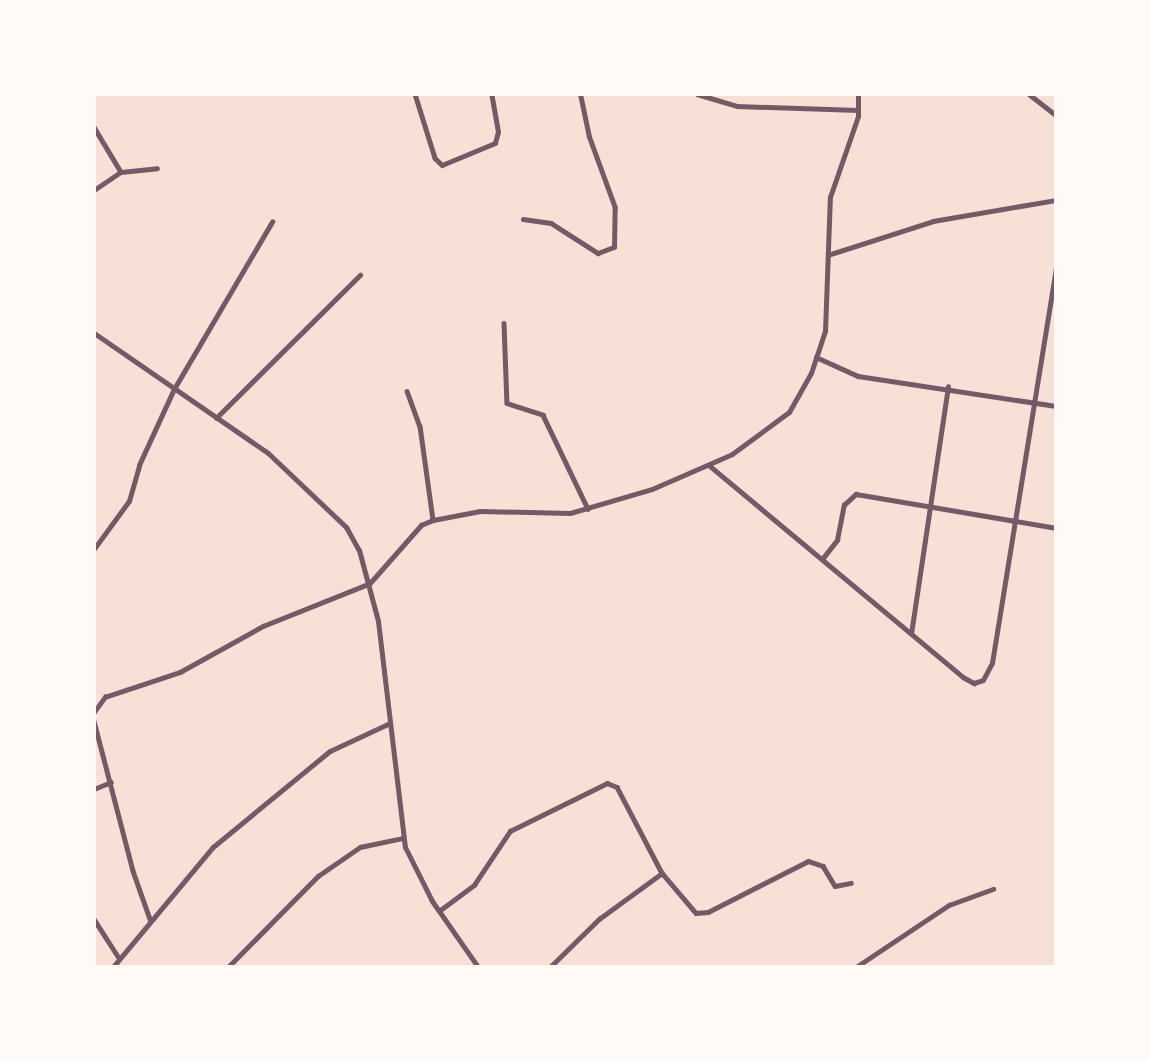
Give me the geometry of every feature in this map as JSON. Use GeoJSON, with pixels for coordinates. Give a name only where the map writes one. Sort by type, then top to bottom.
{"type":"FeatureCollection","features":[{"type":"Feature","properties":{"kind":"street"},"geometry":{"type":"LineString","coordinates":[[415,94],[435,158],[446,165],[495,143],[498,132],[491,94]]}},
{"type":"Feature","properties":{"kind":"street"},"geometry":{"type":"LineString","coordinates":[[523,219],[551,223],[598,253],[614,247],[615,208],[589,137],[580,94]]}},
{"type":"Feature","properties":{"kind":"street"},"geometry":{"type":"LineString","coordinates":[[697,94],[737,106],[858,110]]}},
{"type":"Feature","properties":{"kind":"street"},"geometry":{"type":"LineString","coordinates":[[95,708],[105,697],[198,664],[263,626],[369,584],[421,526],[433,520],[481,510],[570,513],[588,509],[710,466],[789,412],[816,357],[825,331],[830,197],[858,110],[858,94]]}},
{"type":"Feature","properties":{"kind":"street"},"geometry":{"type":"LineString","coordinates":[[1029,94],[1055,115]]}},
{"type":"Feature","properties":{"kind":"street"},"geometry":{"type":"LineString","coordinates":[[94,127],[121,173]]}},
{"type":"Feature","properties":{"kind":"street"},"geometry":{"type":"LineString","coordinates":[[94,190],[121,173],[157,168]]}},
{"type":"Feature","properties":{"kind":"street"},"geometry":{"type":"LineString","coordinates":[[828,255],[933,221],[1055,200]]}},
{"type":"Feature","properties":{"kind":"street"},"geometry":{"type":"LineString","coordinates":[[94,550],[129,501],[139,465],[174,389],[272,222]]}},
{"type":"Feature","properties":{"kind":"street"},"geometry":{"type":"LineString","coordinates":[[710,466],[969,681],[979,682],[988,675],[1055,268]]}},
{"type":"Feature","properties":{"kind":"street"},"geometry":{"type":"LineString","coordinates":[[216,418],[360,275]]}},
{"type":"Feature","properties":{"kind":"street"},"geometry":{"type":"LineString","coordinates":[[504,323],[508,403],[543,415],[588,509]]}},
{"type":"Feature","properties":{"kind":"street"},"geometry":{"type":"LineString","coordinates":[[94,333],[268,453],[346,527],[369,584],[403,838],[439,911],[478,967]]}},
{"type":"Feature","properties":{"kind":"street"},"geometry":{"type":"LineString","coordinates":[[816,357],[858,376],[1034,400],[1055,406]]}},
{"type":"Feature","properties":{"kind":"street"},"geometry":{"type":"LineString","coordinates":[[912,634],[948,387]]}},
{"type":"Feature","properties":{"kind":"street"},"geometry":{"type":"LineString","coordinates":[[407,391],[420,426],[433,520]]}},
{"type":"Feature","properties":{"kind":"street"},"geometry":{"type":"LineString","coordinates":[[823,558],[837,540],[844,505],[851,496],[932,506],[1055,528]]}},
{"type":"Feature","properties":{"kind":"street"},"geometry":{"type":"LineString","coordinates":[[94,721],[132,871],[150,919]]}},
{"type":"Feature","properties":{"kind":"street"},"geometry":{"type":"LineString","coordinates":[[113,967],[202,857],[311,765],[349,740],[388,724]]}},
{"type":"Feature","properties":{"kind":"street"},"geometry":{"type":"LineString","coordinates":[[94,789],[111,782]]}},
{"type":"Feature","properties":{"kind":"street"},"geometry":{"type":"LineString","coordinates":[[439,911],[474,885],[510,831],[599,784],[617,787],[662,873],[691,910],[701,914],[808,861],[823,866],[835,886],[850,883]]}},
{"type":"Feature","properties":{"kind":"street"},"geometry":{"type":"LineString","coordinates":[[228,967],[317,876],[360,847],[403,838]]}},
{"type":"Feature","properties":{"kind":"street"},"geometry":{"type":"LineString","coordinates":[[550,967],[599,919],[662,873]]}},
{"type":"Feature","properties":{"kind":"street"},"geometry":{"type":"LineString","coordinates":[[856,967],[949,905],[993,890]]}},
{"type":"Feature","properties":{"kind":"street"},"geometry":{"type":"LineString","coordinates":[[94,919],[120,958]]}}]}
